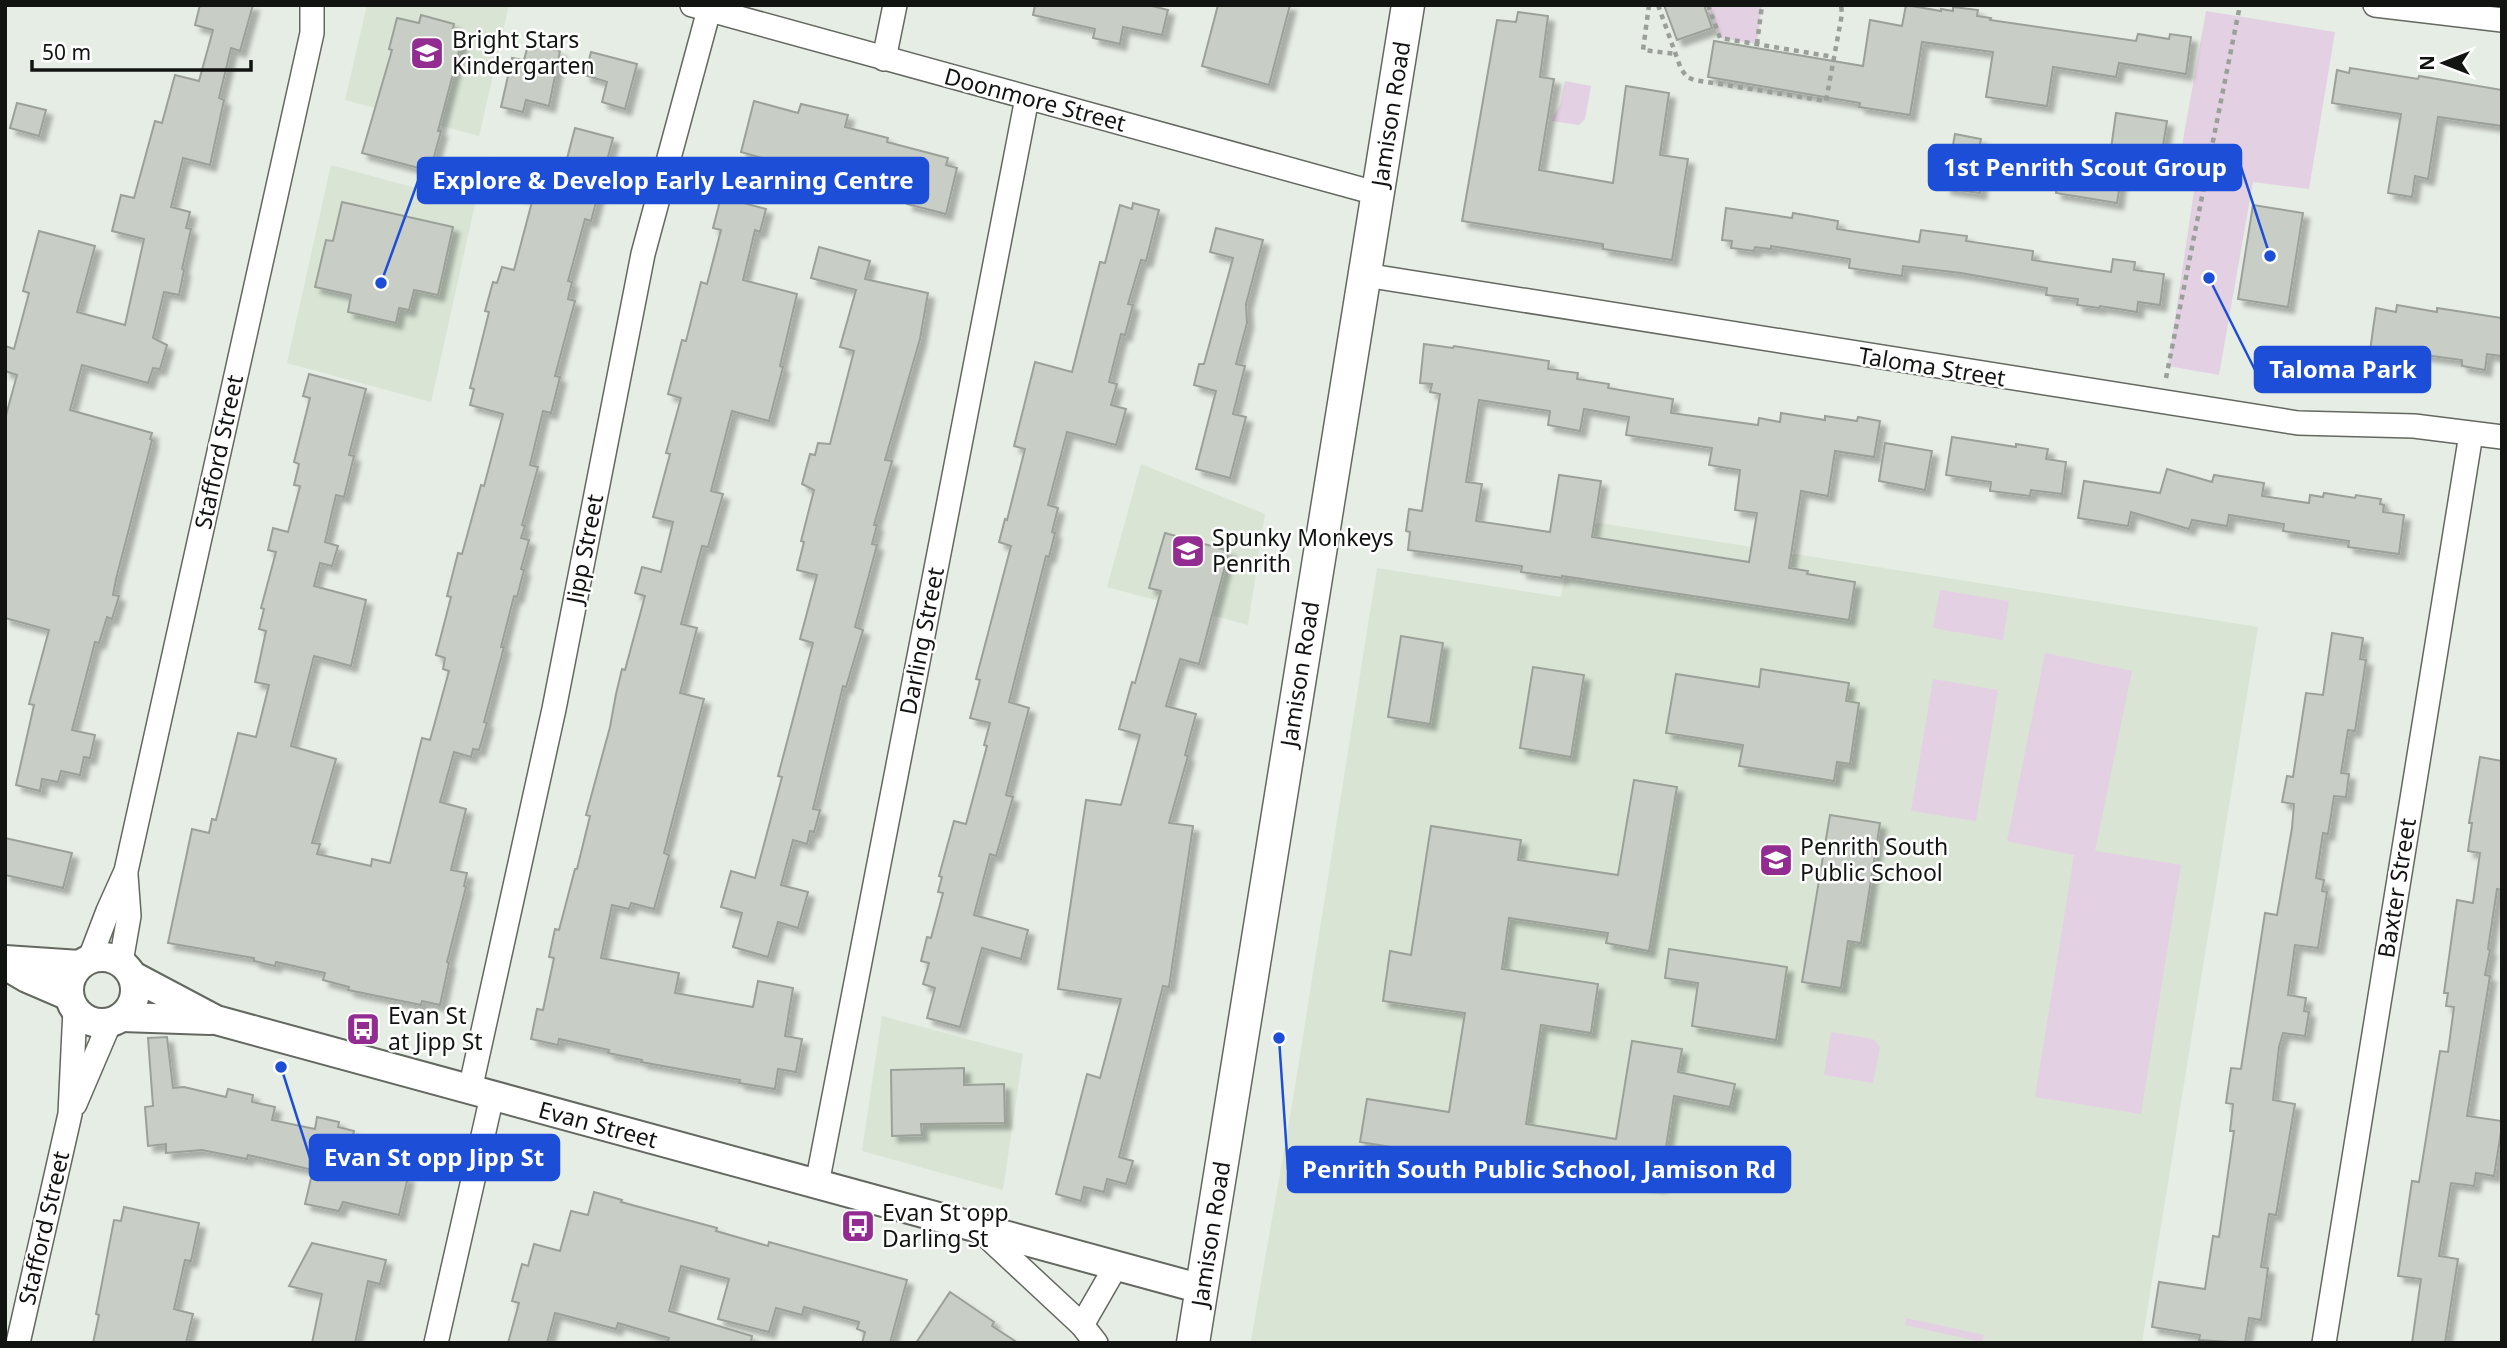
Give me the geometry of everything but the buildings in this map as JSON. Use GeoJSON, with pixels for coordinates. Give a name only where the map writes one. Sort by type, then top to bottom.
{"type":"FeatureCollection","features":[{"type":"Feature","properties":{"kind":"main road","name":"Jamison Road"},"geometry":{"type":"LineString","coordinates":[[1193,1343],[1408,5]]}},
{"type":"Feature","properties":{"kind":"street","name":"Stafford Street"},"geometry":{"type":"LineString","coordinates":[[312,5],[312,33]]}},
{"type":"Feature","properties":{"kind":"street","name":"Stafford Street"},"geometry":{"type":"LineString","coordinates":[[85,962],[126,872],[312,33],[325,5]]}},
{"type":"Feature","properties":{"kind":"street"},"geometry":{"type":"LineString","coordinates":[[884,59],[895,5]]}},
{"type":"Feature","properties":{"kind":"street"},"geometry":{"type":"LineString","coordinates":[[2375,5],[2502,20]]}},
{"type":"Feature","properties":{"kind":"street","name":"Doonmore Street"},"geometry":{"type":"LineString","coordinates":[[701,8],[1379,194]]}},
{"type":"Feature","properties":{"kind":"street","name":"Jipp Street"},"geometry":{"type":"LineString","coordinates":[[436,1343],[554,709],[645,244],[701,8]]}},
{"type":"Feature","properties":{"kind":"street","name":"Darling Street"},"geometry":{"type":"LineString","coordinates":[[817,1184],[1027,98]]}},
{"type":"Feature","properties":{"kind":"street","name":"Taloma Street"},"geometry":{"type":"LineString","coordinates":[[1365,275],[2298,423],[2414,426],[2502,438]]}},
{"type":"Feature","properties":{"kind":"street","name":"Baxter Street"},"geometry":{"type":"LineString","coordinates":[[2324,1343],[2471,434]]}},
{"type":"Feature","properties":{"kind":"street","name":"Stafford Street"},"geometry":{"type":"LineString","coordinates":[[126,872],[129,916],[127,969]]}},
{"type":"Feature","properties":{"kind":"street"},"geometry":{"type":"LineString","coordinates":[[106,956],[127,969],[136,994],[133,1003],[116,1020],[90,1021],[72,1002],[5,963],[85,962],[106,956]]}},
{"type":"Feature","properties":{"kind":"street"},"geometry":{"type":"LineString","coordinates":[[72,1002],[70,979],[85,962]]}},
{"type":"Feature","properties":{"kind":"street","name":"Evan Street"},"geometry":{"type":"LineString","coordinates":[[127,969],[216,1020],[1202,1289]]}},
{"type":"Feature","properties":{"kind":"street","name":"Stafford Street"},"geometry":{"type":"LineString","coordinates":[[18,1343],[70,1114],[72,1002]]}},
{"type":"Feature","properties":{"kind":"street","name":"Stafford Street"},"geometry":{"type":"LineString","coordinates":[[70,1114],[116,1020]]}},
{"type":"Feature","properties":{"kind":"street","name":"Evan Street"},"geometry":{"type":"LineString","coordinates":[[116,1020],[216,1020]]}},
{"type":"Feature","properties":{"kind":"street","name":"Evan Street"},"geometry":{"type":"LineString","coordinates":[[980,1230],[1089,1334],[1116,1266]]}},
{"type":"Feature","properties":{"kind":"path"},"geometry":{"type":"LineString","coordinates":[[1649,5],[1643,50],[1676,54]]}},
{"type":"Feature","properties":{"kind":"path"},"geometry":{"type":"LineString","coordinates":[[1658,5],[1681,69],[1687,76],[1695,80],[1826,101],[1842,14],[1841,5]]}},
{"type":"Feature","properties":{"kind":"path"},"geometry":{"type":"LineString","coordinates":[[1708,5],[1720,38],[1834,57]]}},
{"type":"Feature","properties":{"kind":"path"},"geometry":{"type":"LineString","coordinates":[[1757,44],[1762,5]]}},
{"type":"Feature","properties":{"kind":"path"},"geometry":{"type":"LineString","coordinates":[[2161,403],[2240,5]]}},
{"type":"Feature","properties":{"kind":"shaded area","name":"Bright Stars Kindergarten"},"geometry":{"type":"Polygon","coordinates":[[[367,5],[509,5],[479,136],[345,100],[367,5]]]}},
{"type":"Feature","properties":{"kind":"shaded area"},"geometry":{"type":"Polygon","coordinates":[[[1708,5],[1762,5],[1757,44],[1720,38],[1708,5]]]}},
{"type":"Feature","properties":{"kind":"shaded area"},"geometry":{"type":"Polygon","coordinates":[[[2206,11],[2335,32],[2309,189],[2253,182],[2219,375],[2168,366],[2197,171],[2178,168],[2206,11]]]}},
{"type":"Feature","properties":{"kind":"shaded area"},"geometry":{"type":"Polygon","coordinates":[[[1565,81],[1591,86],[1585,119],[1579,125],[1552,121],[1560,105],[1565,81]]]}},
{"type":"Feature","properties":{"kind":"shaded area"},"geometry":{"type":"Polygon","coordinates":[[[331,165],[475,204],[431,402],[287,363],[331,165]]]}},
{"type":"Feature","properties":{"kind":"shaded area","name":"Spunky Monkeys Penrith"},"geometry":{"type":"Polygon","coordinates":[[[1141,464],[1265,514],[1248,625],[1107,587],[1141,464]]]}},
{"type":"Feature","properties":{"kind":"shaded area","name":"Penrith South Public School"},"geometry":{"type":"Polygon","coordinates":[[[1574,519],[2258,627],[2142,1343],[1254,1343],[1251,1340],[1294,1093],[1377,568],[1561,597],[1574,519]]]}},
{"type":"Feature","properties":{"kind":"shaded area"},"geometry":{"type":"Polygon","coordinates":[[[1940,590],[2009,601],[2003,640],[1933,628],[1940,590]]]}},
{"type":"Feature","properties":{"kind":"shaded area"},"geometry":{"type":"Polygon","coordinates":[[[2045,653],[2132,671],[2095,851],[2181,865],[2141,1114],[2035,1097],[2074,855],[2007,841],[2045,653]]]}},
{"type":"Feature","properties":{"kind":"shaded area"},"geometry":{"type":"Polygon","coordinates":[[[1933,679],[1998,690],[1976,821],[1911,811],[1933,679]]]}},
{"type":"Feature","properties":{"kind":"shaded area"},"geometry":{"type":"Polygon","coordinates":[[[882,1016],[1023,1054],[1003,1190],[862,1151],[882,1016]]]}},
{"type":"Feature","properties":{"kind":"shaded area"},"geometry":{"type":"Polygon","coordinates":[[[1831,1032],[1873,1039],[1880,1047],[1873,1083],[1824,1075],[1831,1032]]]}},
{"type":"Feature","properties":{"kind":"shaded area"},"geometry":{"type":"Polygon","coordinates":[[[1906,1318],[1984,1335],[1982,1342],[1905,1325],[1906,1318]]]}},
{"type":"Feature","properties":{"kind":"place","name":"Bright Stars Kindergarten"},"geometry":{"type":"Point","coordinates":[427,53]}},
{"type":"Feature","properties":{"kind":"place","name":"1st Penrith Scout Group"},"geometry":{"type":"Point","coordinates":[2270,256]}},
{"type":"Feature","properties":{"kind":"place","name":"Taloma Park"},"geometry":{"type":"Point","coordinates":[2209,278]}},
{"type":"Feature","properties":{"kind":"place","name":"Explore & Develop Early Learning Centre"},"geometry":{"type":"Point","coordinates":[381,283]}},
{"type":"Feature","properties":{"kind":"place","name":"Spunky Monkeys Penrith"},"geometry":{"type":"Point","coordinates":[1188,551]}},
{"type":"Feature","properties":{"kind":"place","name":"Penrith South Public School"},"geometry":{"type":"Point","coordinates":[1776,860]}},
{"type":"Feature","properties":{"kind":"place","name":"Evan St at Jipp St"},"geometry":{"type":"Point","coordinates":[363,1029]}},
{"type":"Feature","properties":{"kind":"place","name":"Penrith South Public School, Jamison Rd"},"geometry":{"type":"Point","coordinates":[1279,1038]}},
{"type":"Feature","properties":{"kind":"place","name":"Evan St opp Jipp St"},"geometry":{"type":"Point","coordinates":[281,1067]}},
{"type":"Feature","properties":{"kind":"place","name":"Evan St opp Darling St"},"geometry":{"type":"Point","coordinates":[858,1226]}}]}
